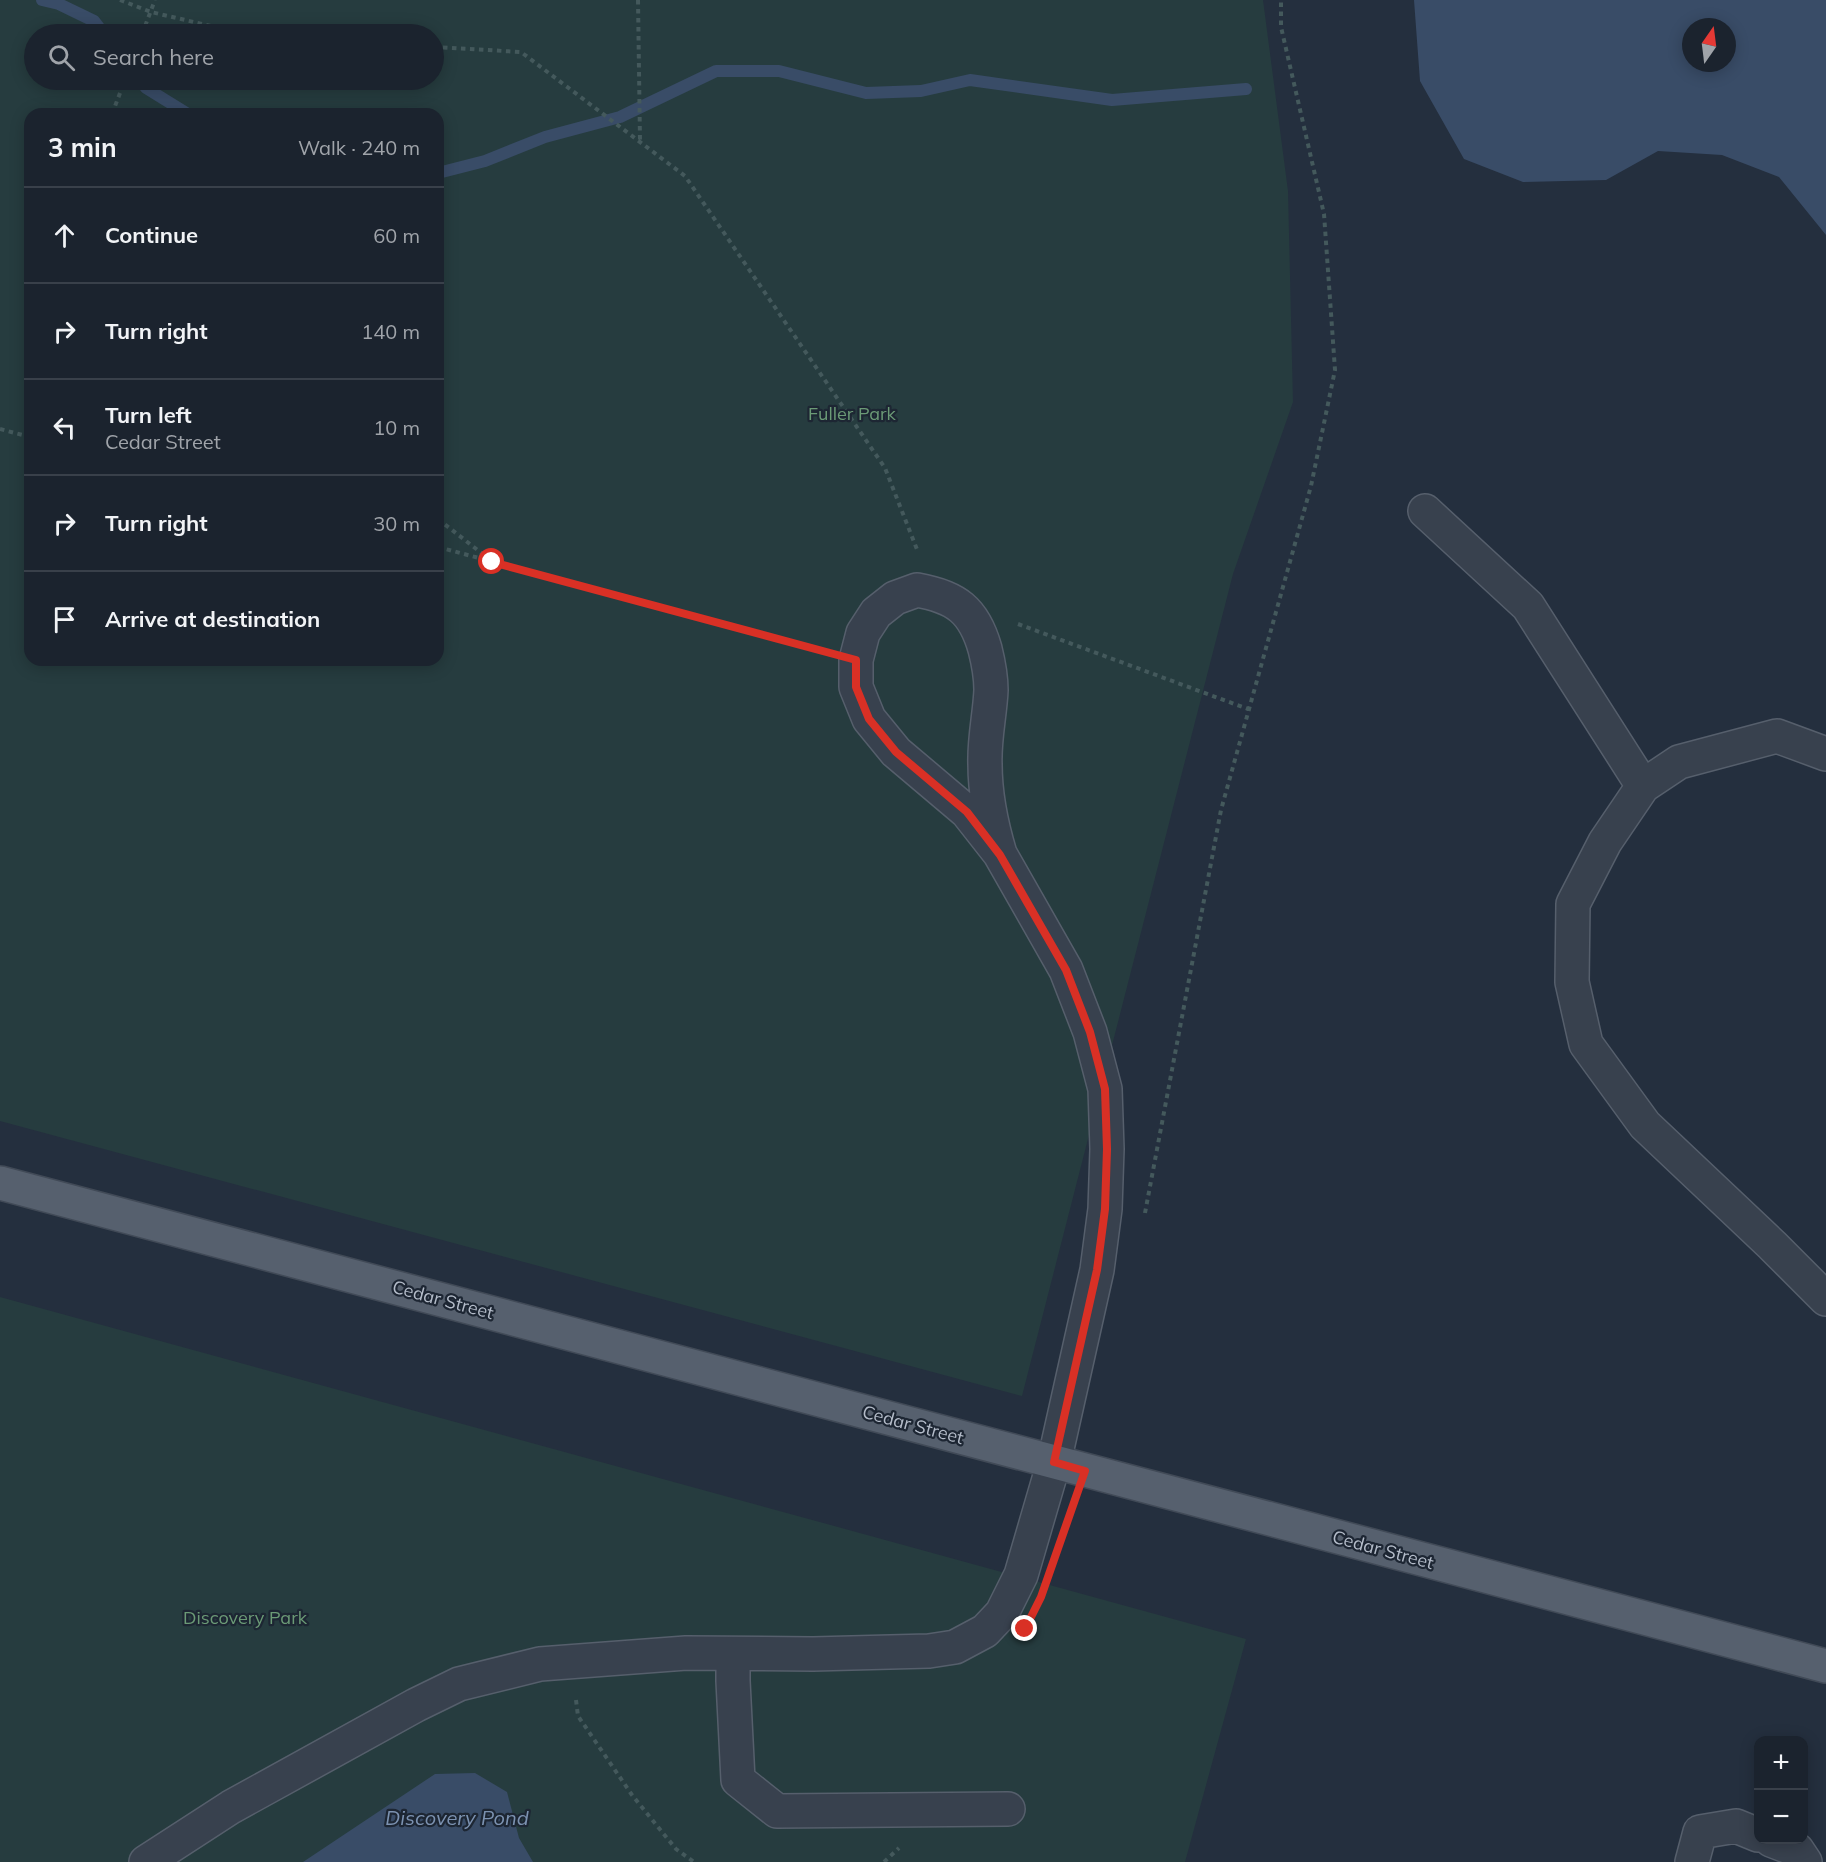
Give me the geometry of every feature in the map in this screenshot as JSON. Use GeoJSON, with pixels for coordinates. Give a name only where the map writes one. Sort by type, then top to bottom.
{"type":"FeatureCollection","features":[{"type":"Feature","properties":{"kind":"main road","name":"Cedar Street"},"geometry":{"type":"LineString","coordinates":[[0,1184],[1826,1666]]}},
{"type":"Feature","properties":{"kind":"lane"},"geometry":{"type":"LineString","coordinates":[[1425,511],[1528,606],[1644,786]]}},
{"type":"Feature","properties":{"kind":"lane"},"geometry":{"type":"LineString","coordinates":[[146,1862],[231,1807],[416,1705],[459,1684],[540,1664],[686,1653],[928,1651],[955,1647],[985,1631],[1002,1613],[1021,1575],[1054,1462],[1097,1270],[1105,1209],[1107,1149],[1105,1089],[1090,1032],[1066,970],[1000,855],[967,812],[896,752],[869,719],[856,687],[856,660],[862,633],[876,613],[895,598],[917,590],[935,593],[950,600],[969,613],[980,631],[987,656],[991,688],[984,760],[986,794],[989,816],[1000,855]]}},
{"type":"Feature","properties":{"kind":"lane"},"geometry":{"type":"LineString","coordinates":[[1826,754],[1777,736],[1679,762],[1644,786],[1605,842],[1573,904],[1572,981],[1586,1044],[1646,1125],[1826,1299]]}},
{"type":"Feature","properties":{"kind":"lane"},"geometry":{"type":"LineString","coordinates":[[733,1654],[738,1780],[777,1811],[1008,1809]]}},
{"type":"Feature","properties":{"kind":"lane"},"geometry":{"type":"LineString","coordinates":[[1692,1862],[1700,1832],[1736,1826],[1754,1833]]}},
{"type":"Feature","properties":{"kind":"lane"},"geometry":{"type":"LineString","coordinates":[[1783,1844],[1797,1850],[1805,1862]]}},
{"type":"Feature","properties":{"kind":"path"},"geometry":{"type":"LineString","coordinates":[[120,0],[151,12],[202,24]]}},
{"type":"Feature","properties":{"kind":"path"},"geometry":{"type":"LineString","coordinates":[[146,24],[155,0]]}},
{"type":"Feature","properties":{"kind":"path"},"geometry":{"type":"LineString","coordinates":[[638,0],[640,142]]}},
{"type":"Feature","properties":{"kind":"path"},"geometry":{"type":"LineString","coordinates":[[1144,1220],[1221,810],[1311,486],[1335,370],[1324,214],[1281,27],[1281,0]]}},
{"type":"Feature","properties":{"kind":"path"},"geometry":{"type":"LineString","coordinates":[[444,48],[521,52],[685,176],[885,468],[935,593]]}},
{"type":"Feature","properties":{"kind":"path"},"geometry":{"type":"LineString","coordinates":[[114,108],[121,90]]}},
{"type":"Feature","properties":{"kind":"path"},"geometry":{"type":"LineString","coordinates":[[0,429],[24,436]]}},
{"type":"Feature","properties":{"kind":"path"},"geometry":{"type":"LineString","coordinates":[[444,524],[492,562]]}},
{"type":"Feature","properties":{"kind":"path"},"geometry":{"type":"LineString","coordinates":[[444,549],[856,660]]}},
{"type":"Feature","properties":{"kind":"path"},"geometry":{"type":"LineString","coordinates":[[1013,622],[1248,709]]}},
{"type":"Feature","properties":{"kind":"path"},"geometry":{"type":"LineString","coordinates":[[576,1693],[578,1716],[632,1796],[676,1849],[694,1862]]}},
{"type":"Feature","properties":{"kind":"green space","name":"Fuller Park"},"geometry":{"type":"Polygon","coordinates":[[[0,0],[1263,0],[1288,191],[1293,402],[1233,574],[1022,1396],[0,1121],[0,0]]]}},
{"type":"Feature","properties":{"kind":"green space","name":"Discovery Park"},"geometry":{"type":"Polygon","coordinates":[[[0,1297],[1246,1639],[1185,1862],[0,1862],[0,1297]]]}},
{"type":"Feature","properties":{"kind":"water"},"geometry":{"type":"Polygon","coordinates":[[[1414,0],[1826,0],[1826,235],[1779,177],[1722,155],[1658,151],[1606,180],[1523,182],[1464,159],[1420,81],[1414,0]]]}},
{"type":"Feature","properties":{"kind":"water","name":"Discovery Pond"},"geometry":{"type":"Polygon","coordinates":[[[475,1773],[507,1792],[519,1838],[533,1862],[303,1862],[435,1774],[475,1773]]]}},
{"type":"Feature","properties":{"kind":"waterway"},"geometry":{"type":"LineString","coordinates":[[42,0],[59,4],[96,24]]}},
{"type":"Feature","properties":{"kind":"waterway"},"geometry":{"type":"LineString","coordinates":[[444,171],[485,161],[545,137],[620,117],[716,71],[779,71],[866,93],[921,91],[970,80],[1112,100],[1246,89]]}},
{"type":"Feature","properties":{"kind":"waterway"},"geometry":{"type":"LineString","coordinates":[[149,90],[178,108]]}},
{"type":"Feature","properties":{"kind":"route"},"geometry":{"type":"LineString","coordinates":[[492,562],[856,660],[856,687],[869,719],[896,752],[967,812],[1000,855],[1066,970],[1090,1032],[1105,1089],[1107,1149],[1105,1209],[1097,1270],[1054,1462],[1085,1471],[1041,1597],[1025,1629]]}}]}
